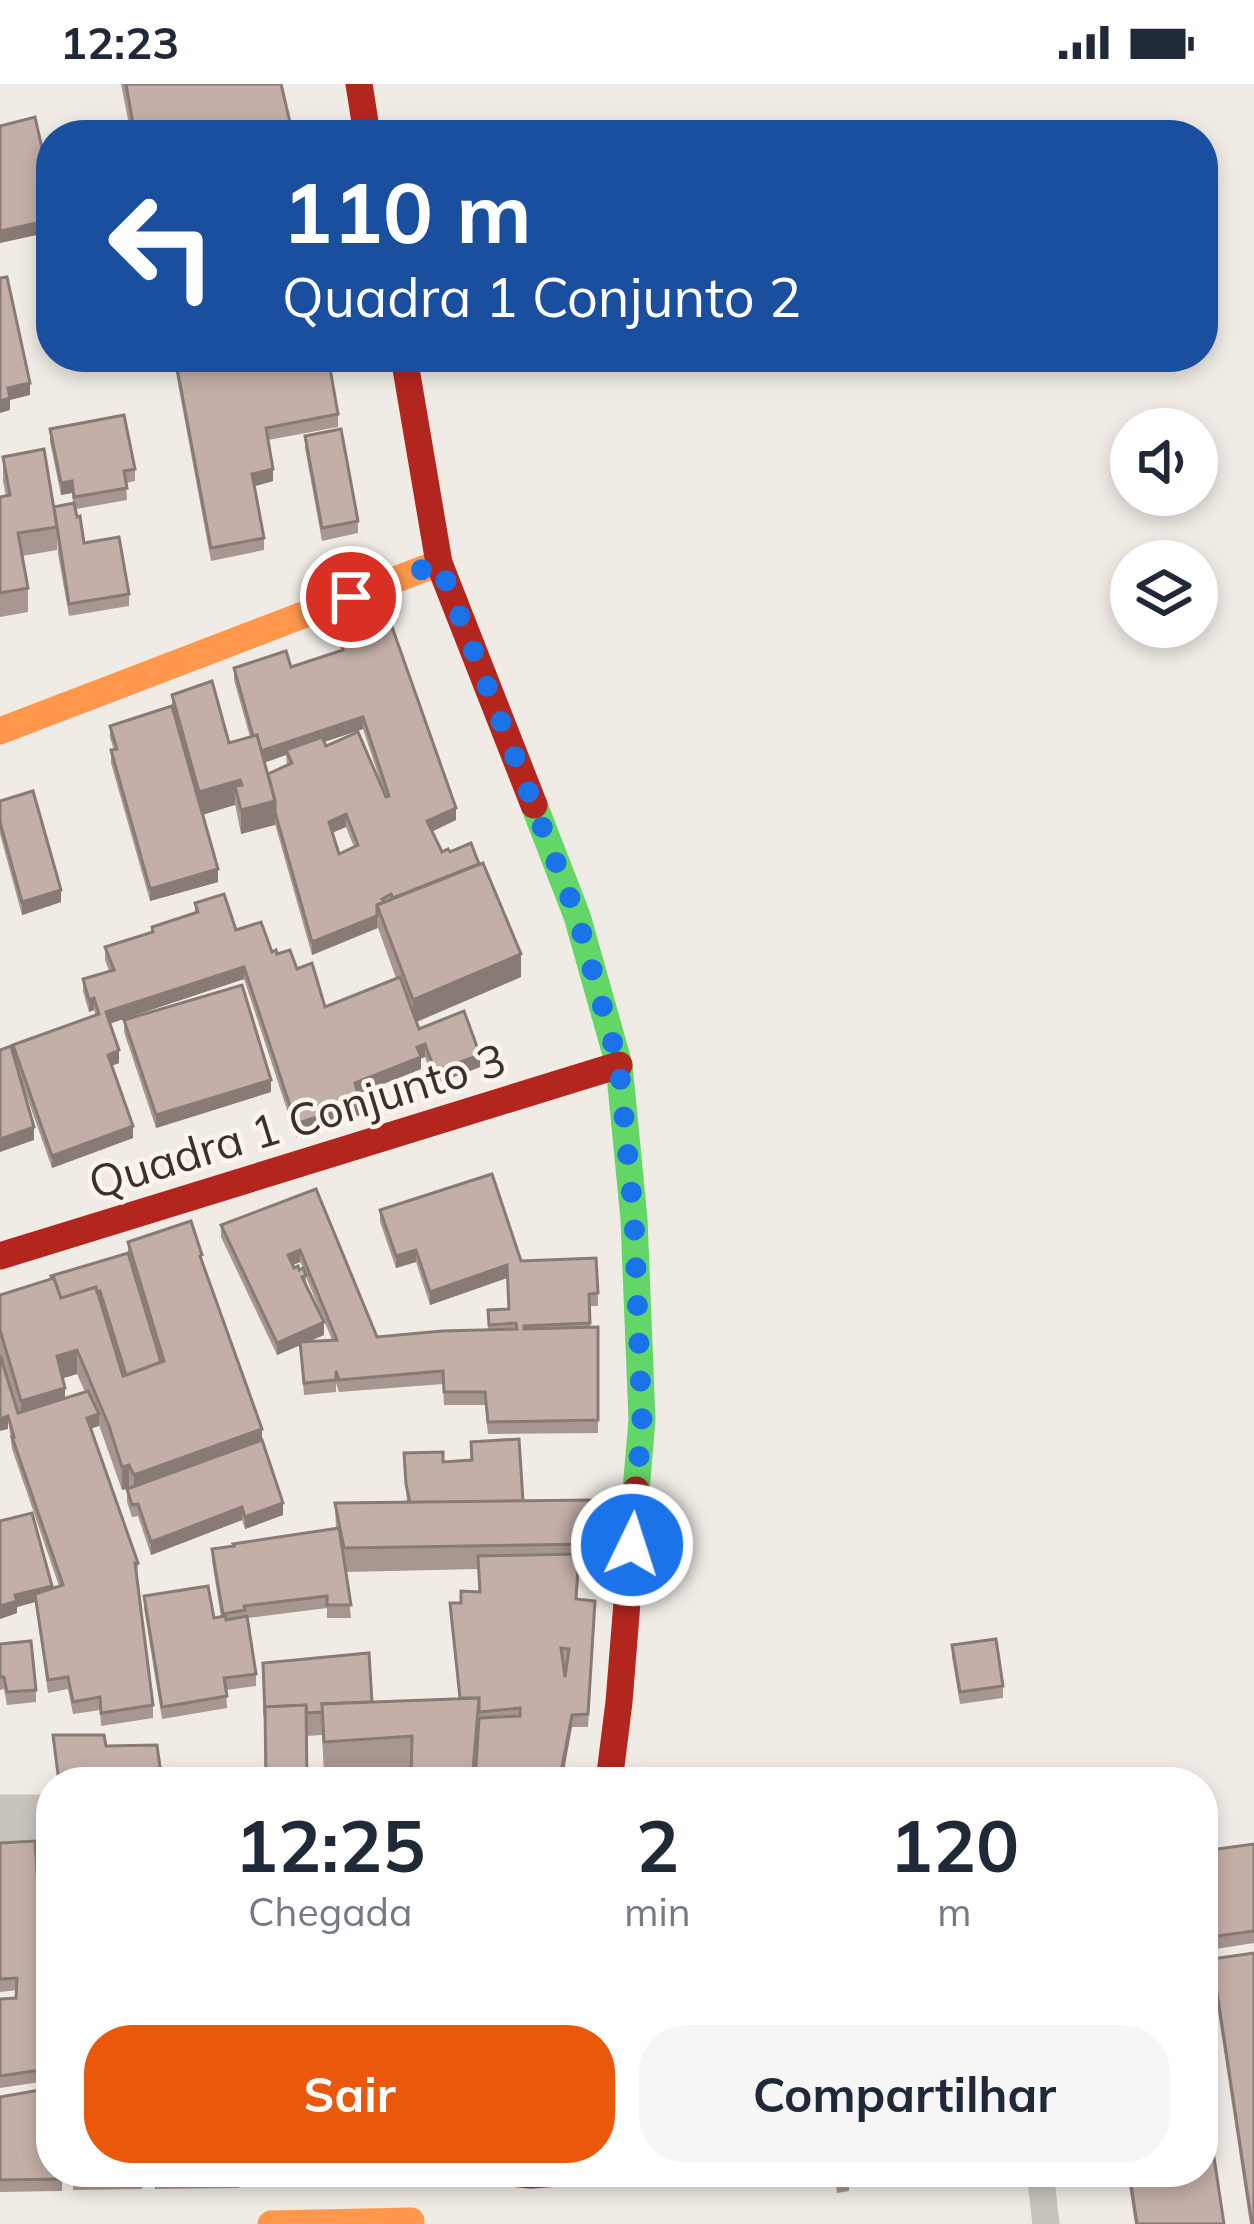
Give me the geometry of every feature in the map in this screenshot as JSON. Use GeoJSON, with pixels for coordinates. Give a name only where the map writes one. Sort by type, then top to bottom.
{"type":"FeatureCollection","features":[{"type":"Feature","properties":{"kind":"street"},"geometry":{"type":"LineString","coordinates":[[358,84],[364,120]]}},
{"type":"Feature","properties":{"kind":"street"},"geometry":{"type":"LineString","coordinates":[[407,372],[439,563],[577,916],[619,1065],[634,1219],[642,1420],[611,1767]]}},
{"type":"Feature","properties":{"kind":"street"},"geometry":{"type":"LineString","coordinates":[[0,731],[439,563]]}},
{"type":"Feature","properties":{"kind":"street","name":"Quadra 1 Conjunto 3"},"geometry":{"type":"LineString","coordinates":[[0,1256],[619,1065]]}},
{"type":"Feature","properties":{"kind":"street"},"geometry":{"type":"LineString","coordinates":[[0,1820],[36,1820]]}},
{"type":"Feature","properties":{"kind":"street"},"geometry":{"type":"LineString","coordinates":[[555,2207],[557,2187]]}},
{"type":"Feature","properties":{"kind":"street"},"geometry":{"type":"LineString","coordinates":[[271,2224],[413,2217]]}},
{"type":"Feature","properties":{"kind":"lane"},"geometry":{"type":"LineString","coordinates":[[1042,2187],[1046,2224]]}},
{"type":"Feature","properties":{"kind":"building"},"geometry":{"type":"Polygon","coordinates":[[[126,84],[281,84],[289,120],[132,120],[126,84]]]}},
{"type":"Feature","properties":{"kind":"building"},"geometry":{"type":"Polygon","coordinates":[[[35,117],[36,121],[36,223],[0,231],[0,126],[35,117]]]}},
{"type":"Feature","properties":{"kind":"building"},"geometry":{"type":"Polygon","coordinates":[[[7,277],[30,383],[8,388],[10,398],[0,401],[0,278],[7,277]]]}},
{"type":"Feature","properties":{"kind":"building"},"geometry":{"type":"Polygon","coordinates":[[[178,372],[331,372],[338,414],[266,428],[273,469],[252,474],[264,538],[211,548],[178,372]]]}},
{"type":"Feature","properties":{"kind":"building"},"geometry":{"type":"Polygon","coordinates":[[[124,415],[135,469],[124,471],[127,488],[74,497],[72,481],[61,483],[50,429],[124,415]]]}},
{"type":"Feature","properties":{"kind":"building"},"geometry":{"type":"Polygon","coordinates":[[[341,429],[358,521],[322,528],[305,436],[341,429]]]}},
{"type":"Feature","properties":{"kind":"building"},"geometry":{"type":"Polygon","coordinates":[[[44,449],[57,527],[18,533],[28,588],[0,593],[0,497],[10,495],[3,457],[44,449]]]}},
{"type":"Feature","properties":{"kind":"building"},"geometry":{"type":"Polygon","coordinates":[[[74,503],[84,543],[119,537],[129,594],[69,604],[54,507],[74,503]]]}},
{"type":"Feature","properties":{"kind":"building"},"geometry":{"type":"Polygon","coordinates":[[[392,627],[456,808],[427,821],[442,852],[471,843],[479,864],[393,898],[391,894],[377,905],[377,916],[312,942],[268,774],[292,763],[286,750],[322,737],[326,746],[358,732],[389,796],[363,717],[261,751],[234,668],[286,651],[291,667],[343,650],[341,645],[392,627]],[[346,814],[329,822],[339,854],[358,845],[346,814]]]}},
{"type":"Feature","properties":{"kind":"building"},"geometry":{"type":"Polygon","coordinates":[[[212,681],[229,743],[257,735],[275,801],[241,810],[235,786],[242,785],[240,780],[199,792],[172,695],[212,681]]]}},
{"type":"Feature","properties":{"kind":"building"},"geometry":{"type":"Polygon","coordinates":[[[172,706],[218,869],[150,889],[111,750],[117,749],[110,726],[172,706]]]}},
{"type":"Feature","properties":{"kind":"building"},"geometry":{"type":"Polygon","coordinates":[[[33,791],[61,890],[22,902],[0,822],[0,801],[33,791]]]}},
{"type":"Feature","properties":{"kind":"building"},"geometry":{"type":"Polygon","coordinates":[[[483,863],[521,954],[413,1000],[377,905],[483,863]]]}},
{"type":"Feature","properties":{"kind":"building"},"geometry":{"type":"Polygon","coordinates":[[[224,894],[236,930],[261,922],[272,952],[290,950],[297,969],[312,963],[325,1007],[400,977],[419,1029],[464,1011],[480,1055],[435,1071],[425,1044],[417,1047],[421,1057],[355,1083],[360,1102],[296,1124],[244,967],[106,1012],[119,1050],[108,1055],[133,1126],[52,1156],[13,1045],[99,1014],[83,979],[114,970],[105,947],[198,912],[195,903],[224,894]]]}},
{"type":"Feature","properties":{"kind":"building"},"geometry":{"type":"Polygon","coordinates":[[[242,985],[271,1080],[156,1115],[124,1020],[242,985]]]}},
{"type":"Feature","properties":{"kind":"building"},"geometry":{"type":"Polygon","coordinates":[[[11,1046],[34,1127],[0,1139],[0,1050],[11,1046]]]}},
{"type":"Feature","properties":{"kind":"building"},"geometry":{"type":"Polygon","coordinates":[[[492,1174],[521,1261],[596,1258],[598,1293],[589,1294],[590,1323],[524,1329],[598,1327],[598,1420],[488,1422],[485,1392],[444,1392],[443,1371],[339,1380],[336,1371],[336,1380],[304,1383],[300,1342],[337,1340],[300,1250],[288,1255],[294,1268],[303,1268],[306,1275],[302,1277],[324,1322],[277,1343],[221,1225],[316,1189],[377,1337],[517,1329],[516,1323],[489,1325],[488,1310],[509,1309],[507,1265],[430,1292],[416,1250],[396,1256],[380,1210],[492,1174]]]}},
{"type":"Feature","properties":{"kind":"building"},"geometry":{"type":"Polygon","coordinates":[[[191,1221],[262,1429],[134,1475],[129,1465],[122,1467],[77,1350],[57,1356],[65,1388],[21,1401],[0,1330],[0,1295],[54,1278],[61,1298],[96,1287],[123,1376],[164,1361],[128,1242],[191,1221]]]}},
{"type":"Feature","properties":{"kind":"building"},"geometry":{"type":"Polygon","coordinates":[[[128,1253],[161,1362],[126,1375],[100,1291],[96,1287],[61,1298],[51,1276],[128,1253]]]}},
{"type":"Feature","properties":{"kind":"building"},"geometry":{"type":"Polygon","coordinates":[[[0,1355],[18,1413],[88,1391],[99,1414],[87,1418],[138,1563],[153,1705],[101,1713],[100,1697],[73,1702],[68,1677],[48,1680],[35,1594],[63,1585],[8,1416],[0,1419],[0,1355]]]}},
{"type":"Feature","properties":{"kind":"building"},"geometry":{"type":"Polygon","coordinates":[[[519,1439],[523,1501],[410,1503],[404,1453],[443,1452],[443,1462],[472,1460],[471,1442],[519,1439]]]}},
{"type":"Feature","properties":{"kind":"building"},"geometry":{"type":"Polygon","coordinates":[[[262,1440],[283,1503],[245,1517],[242,1507],[151,1542],[138,1504],[132,1505],[127,1489],[262,1440]]]}},
{"type":"Feature","properties":{"kind":"building"},"geometry":{"type":"Polygon","coordinates":[[[592,1500],[592,1544],[344,1548],[335,1503],[592,1500]]]}},
{"type":"Feature","properties":{"kind":"building"},"geometry":{"type":"Polygon","coordinates":[[[32,1513],[52,1586],[15,1595],[17,1601],[0,1606],[0,1521],[32,1513]]]}},
{"type":"Feature","properties":{"kind":"building"},"geometry":{"type":"Polygon","coordinates":[[[339,1528],[351,1605],[327,1605],[327,1596],[244,1606],[245,1610],[223,1614],[212,1549],[339,1528]]]}},
{"type":"Feature","properties":{"kind":"building"},"geometry":{"type":"Polygon","coordinates":[[[579,1554],[576,1599],[595,1601],[588,1714],[572,1715],[562,1767],[476,1767],[479,1718],[520,1716],[520,1708],[479,1712],[479,1698],[460,1698],[450,1603],[461,1603],[461,1591],[480,1592],[478,1556],[579,1554]],[[561,1648],[565,1677],[569,1649],[561,1648]]]}},
{"type":"Feature","properties":{"kind":"building"},"geometry":{"type":"Polygon","coordinates":[[[208,1586],[214,1618],[247,1616],[256,1674],[224,1678],[227,1696],[162,1707],[144,1596],[208,1586]]]}},
{"type":"Feature","properties":{"kind":"building"},"geometry":{"type":"Polygon","coordinates":[[[996,1639],[1003,1686],[960,1692],[952,1645],[996,1639]]]}},
{"type":"Feature","properties":{"kind":"building"},"geometry":{"type":"Polygon","coordinates":[[[31,1641],[36,1690],[7,1692],[4,1677],[0,1677],[0,1644],[31,1641]]]}},
{"type":"Feature","properties":{"kind":"building"},"geometry":{"type":"Polygon","coordinates":[[[369,1653],[372,1702],[322,1704],[323,1712],[307,1713],[306,1705],[265,1707],[265,1716],[263,1663],[369,1653]]]}},
{"type":"Feature","properties":{"kind":"building"},"geometry":{"type":"Polygon","coordinates":[[[479,1698],[473,1767],[411,1767],[412,1736],[324,1742],[322,1704],[479,1698]]]}},
{"type":"Feature","properties":{"kind":"building"},"geometry":{"type":"Polygon","coordinates":[[[306,1705],[307,1767],[266,1767],[265,1707],[306,1705]]]}},
{"type":"Feature","properties":{"kind":"building"},"geometry":{"type":"Polygon","coordinates":[[[53,1735],[104,1735],[106,1746],[157,1745],[160,1767],[57,1767],[53,1735]]]}},
{"type":"Feature","properties":{"kind":"building"},"geometry":{"type":"Polygon","coordinates":[[[35,1841],[36,2071],[0,2076],[0,1999],[16,1998],[17,1978],[0,1979],[0,1843],[35,1841]]]}},
{"type":"Feature","properties":{"kind":"building"},"geometry":{"type":"Polygon","coordinates":[[[1254,1844],[1254,1931],[1218,1936],[1218,1849],[1254,1844]]]}},
{"type":"Feature","properties":{"kind":"building"},"geometry":{"type":"Polygon","coordinates":[[[1254,1953],[1254,2224],[1218,1999],[1218,1958],[1254,1953]]]}},
{"type":"Feature","properties":{"kind":"building"},"geometry":{"type":"Polygon","coordinates":[[[36,2091],[36,2179],[0,2180],[0,2097],[36,2091]]]}},
{"type":"Feature","properties":{"kind":"building"},"geometry":{"type":"Polygon","coordinates":[[[1218,2184],[1224,2224],[1137,2224],[1131,2187],[1218,2184]]]}},
{"type":"Feature","properties":{"kind":"traffic: fast"},"geometry":{"type":"LineString","coordinates":[[534,805],[577,916],[619,1065],[634,1219],[642,1420],[636,1490]]}},
{"type":"Feature","properties":{"kind":"traffic: slow"},"geometry":{"type":"LineString","coordinates":[[0,731],[439,563]]}},
{"type":"Feature","properties":{"kind":"traffic: slow"},"geometry":{"type":"LineString","coordinates":[[271,2224],[411,2221]]}},
{"type":"Feature","properties":{"kind":"traffic: jam"},"geometry":{"type":"LineString","coordinates":[[359,84],[365,120]]}},
{"type":"Feature","properties":{"kind":"traffic: jam"},"geometry":{"type":"LineString","coordinates":[[407,372],[439,563],[534,805]]}},
{"type":"Feature","properties":{"kind":"traffic: jam"},"geometry":{"type":"LineString","coordinates":[[0,1256],[619,1065]]}},
{"type":"Feature","properties":{"kind":"traffic: jam"},"geometry":{"type":"LineString","coordinates":[[611,1767],[636,1490]]}},
{"type":"Feature","properties":{"kind":"route"},"geometry":{"type":"LineString","coordinates":[[351,597],[439,563],[577,916],[619,1065],[634,1219],[642,1420],[632,1545]]}}]}
